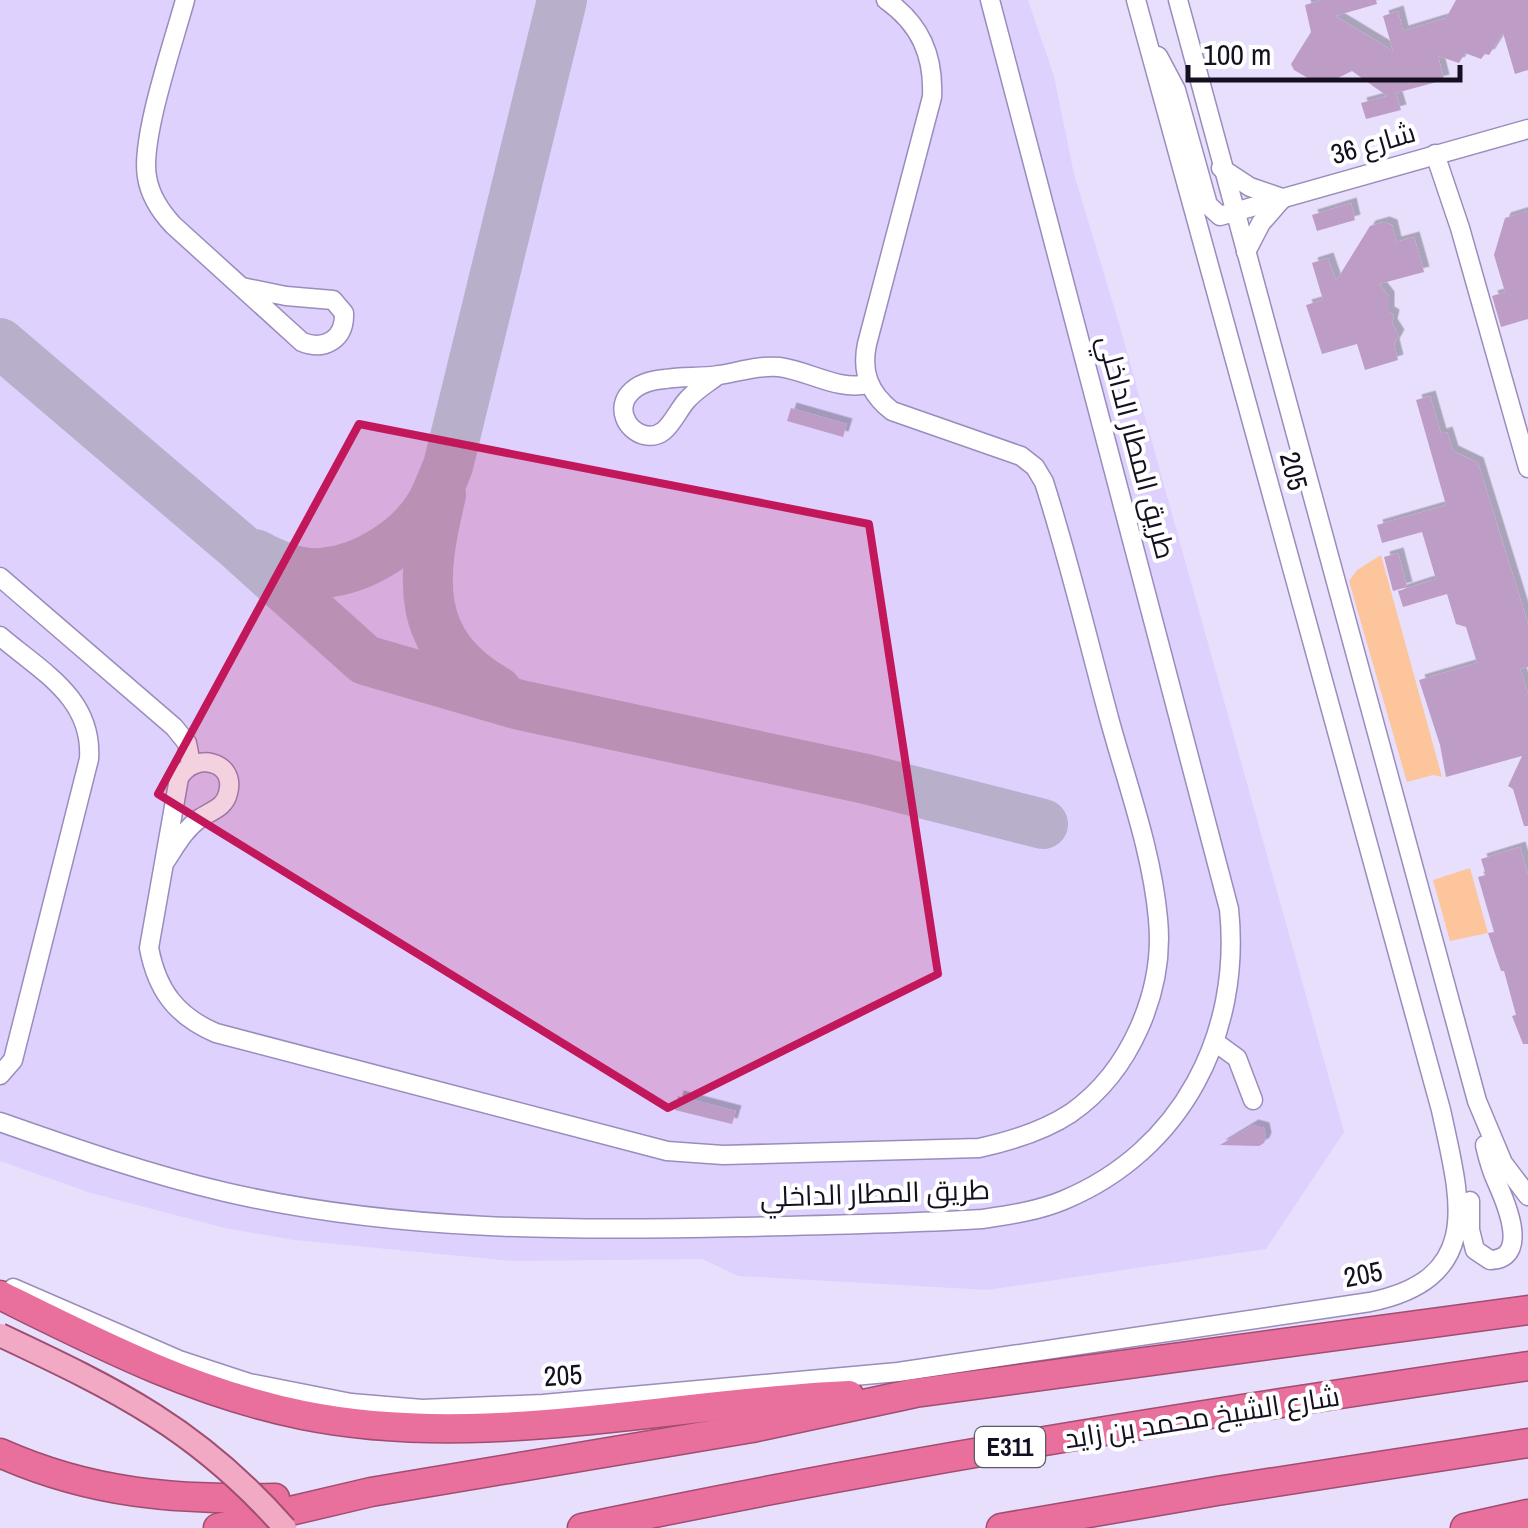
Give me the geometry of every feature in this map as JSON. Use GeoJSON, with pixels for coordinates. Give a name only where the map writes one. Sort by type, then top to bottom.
{"type":"FeatureCollection","features":[{"type":"Feature","properties":{"kind":"highway"},"geometry":{"type":"LineString","coordinates":[[0,1295],[190,1385],[302,1415],[364,1424],[507,1426],[766,1400],[915,1393]]}},
{"type":"Feature","properties":{"kind":"highway"},"geometry":{"type":"LineString","coordinates":[[218,1528],[372,1492],[752,1428],[915,1393],[1528,1310]]}},
{"type":"Feature","properties":{"kind":"highway","name":"شارع الشيخ محمد بن زايد"},"geometry":{"type":"LineString","coordinates":[[582,1528],[741,1494],[974,1453],[1528,1366]]}},
{"type":"Feature","properties":{"kind":"highway"},"geometry":{"type":"LineString","coordinates":[[1001,1528],[1528,1443]]}},
{"type":"Feature","properties":{"kind":"highway"},"geometry":{"type":"LineString","coordinates":[[0,1452],[91,1486],[159,1497],[261,1498],[372,1492]]}},
{"type":"Feature","properties":{"kind":"highway"},"geometry":{"type":"LineString","coordinates":[[1466,1528],[1528,1514]]}},
{"type":"Feature","properties":{"kind":"main road"},"geometry":{"type":"LineString","coordinates":[[0,1336],[128,1397],[172,1424],[256,1495],[285,1528]]}},
{"type":"Feature","properties":{"kind":"street"},"geometry":{"type":"LineString","coordinates":[[186,0],[146,148],[146,175],[163,214],[242,287],[302,342],[322,345],[338,337],[342,330],[344,314],[332,300],[242,287]]}},
{"type":"Feature","properties":{"kind":"street"},"geometry":{"type":"LineString","coordinates":[[165,862],[187,830],[225,802],[229,779],[214,762],[202,760],[191,764],[179,778],[150,926],[153,970],[162,992],[195,1024],[216,1033],[640,1146],[695,1154],[979,1148],[1013,1140],[1072,1112],[1118,1066],[1135,1037],[1155,980],[1159,922],[1147,856],[1044,482],[1021,456],[892,410],[875,396],[864,369],[867,344],[932,97],[933,78],[923,40],[913,24],[886,0]]}},
{"type":"Feature","properties":{"kind":"street","name":"طريق المطار الداخلي"},"geometry":{"type":"LineString","coordinates":[[0,1122],[110,1161],[226,1192],[389,1219],[529,1229],[982,1220],[1063,1200],[1100,1182],[1164,1128],[1189,1095],[1215,1042],[1225,1010],[1232,960],[1224,884],[990,0]]}},
{"type":"Feature","properties":{"kind":"street","name":"205"},"geometry":{"type":"LineString","coordinates":[[0,1285],[211,1372],[282,1391],[368,1405],[440,1408],[543,1404],[898,1372],[1370,1302],[1415,1289],[1442,1265],[1458,1226],[1457,1189],[1441,1110],[1136,0]]}},
{"type":"Feature","properties":{"kind":"street","name":"205"},"geometry":{"type":"LineString","coordinates":[[1178,0],[1477,1101],[1503,1163],[1528,1196]]}},
{"type":"Feature","properties":{"kind":"street"},"geometry":{"type":"LineString","coordinates":[[1147,40],[1176,90],[1211,210],[1220,216],[1234,213]]}},
{"type":"Feature","properties":{"kind":"street","name":"شارع 36"},"geometry":{"type":"LineString","coordinates":[[1234,213],[1528,129]]}},
{"type":"Feature","properties":{"kind":"street"},"geometry":{"type":"LineString","coordinates":[[1441,152],[1526,458]]}},
{"type":"Feature","properties":{"kind":"street"},"geometry":{"type":"LineString","coordinates":[[1222,168],[1250,187],[1282,198],[1261,223],[1246,252]]}},
{"type":"Feature","properties":{"kind":"street"},"geometry":{"type":"LineString","coordinates":[[718,375],[690,397],[670,425],[653,436],[631,428],[624,418],[628,394],[665,378],[775,366],[843,385],[868,384]]}},
{"type":"Feature","properties":{"kind":"street"},"geometry":{"type":"LineString","coordinates":[[0,577],[174,727],[187,744],[191,764]]}},
{"type":"Feature","properties":{"kind":"street"},"geometry":{"type":"LineString","coordinates":[[0,636],[70,698],[84,715],[90,737],[89,759],[13,1060],[0,1075]]}},
{"type":"Feature","properties":{"kind":"street"},"geometry":{"type":"LineString","coordinates":[[1215,1042],[1237,1058],[1253,1100]]}},
{"type":"Feature","properties":{"kind":"street"},"geometry":{"type":"LineString","coordinates":[[1441,1110],[1466,1182],[1475,1250],[1490,1260],[1498,1260],[1514,1252],[1520,1232],[1489,1160],[1477,1101]]}},
{"type":"Feature","properties":{"kind":"highlighted area"},"geometry":{"type":"Polygon","coordinates":[[[359,424],[869,524],[938,974],[668,1108],[158,794],[359,424]]]}},
{"type":"Feature","properties":{"kind":"shaded area"},"geometry":{"type":"Polygon","coordinates":[[[0,0],[1028,0],[1054,76],[1074,174],[1344,1132],[1266,1249],[987,1290],[738,1276],[702,1259],[512,1261],[294,1240],[225,1228],[91,1193],[0,1161],[0,0]]]}},
{"type":"Feature","properties":{"kind":"shaded area"},"geometry":{"type":"Polygon","coordinates":[[[1381,555],[1442,777],[1433,775],[1407,782],[1349,581],[1357,570],[1381,555]]]}},
{"type":"Feature","properties":{"kind":"shaded area"},"geometry":{"type":"Polygon","coordinates":[[[1470,868],[1488,933],[1450,941],[1433,880],[1470,868]]]}},
{"type":"Feature","properties":{"kind":"building"},"geometry":{"type":"Polygon","coordinates":[[[1322,0],[1376,0],[1377,4],[1335,16],[1393,51],[1383,16],[1398,11],[1403,31],[1446,18],[1456,0],[1528,0],[1528,70],[1515,74],[1503,33],[1489,55],[1481,59],[1465,53],[1459,63],[1438,56],[1444,80],[1396,93],[1401,110],[1366,119],[1361,103],[1387,96],[1352,71],[1334,80],[1313,81],[1291,64],[1311,32],[1305,5],[1322,0]]]}},
{"type":"Feature","properties":{"kind":"building"},"geometry":{"type":"Polygon","coordinates":[[[1351,203],[1355,220],[1317,231],[1312,215],[1351,203]]]}},
{"type":"Feature","properties":{"kind":"building"},"geometry":{"type":"Polygon","coordinates":[[[1528,211],[1528,319],[1501,327],[1492,296],[1505,292],[1494,255],[1505,218],[1528,211]]]}},
{"type":"Feature","properties":{"kind":"building"},"geometry":{"type":"Polygon","coordinates":[[[1384,222],[1392,225],[1396,242],[1414,237],[1424,272],[1379,284],[1389,297],[1392,324],[1399,335],[1394,344],[1398,360],[1365,370],[1357,344],[1322,354],[1306,305],[1323,300],[1312,263],[1328,258],[1336,281],[1370,226],[1384,222]]]}},
{"type":"Feature","properties":{"kind":"building"},"geometry":{"type":"Polygon","coordinates":[[[1430,396],[1441,434],[1447,432],[1453,451],[1478,463],[1528,624],[1528,667],[1520,669],[1528,694],[1528,826],[1524,826],[1513,789],[1508,786],[1522,756],[1446,777],[1419,680],[1477,663],[1466,627],[1456,624],[1447,594],[1403,607],[1398,591],[1436,579],[1422,532],[1382,543],[1377,525],[1446,505],[1416,400],[1430,396]]]}},
{"type":"Feature","properties":{"kind":"building"},"geometry":{"type":"Polygon","coordinates":[[[791,408],[847,424],[843,437],[787,421],[791,408]]]}},
{"type":"Feature","properties":{"kind":"building"},"geometry":{"type":"Polygon","coordinates":[[[1398,553],[1407,587],[1393,591],[1384,557],[1398,553]]]}},
{"type":"Feature","properties":{"kind":"building"},"geometry":{"type":"Polygon","coordinates":[[[1520,847],[1528,875],[1528,1044],[1523,1044],[1512,1016],[1516,1015],[1488,933],[1494,932],[1478,877],[1486,875],[1481,859],[1520,847]]]}},
{"type":"Feature","properties":{"kind":"building"},"geometry":{"type":"Polygon","coordinates":[[[678,1096],[736,1111],[732,1124],[675,1110],[678,1096]]]}},
{"type":"Feature","properties":{"kind":"building"},"geometry":{"type":"Polygon","coordinates":[[[1253,1125],[1264,1128],[1264,1143],[1220,1145],[1253,1125]]]}},
{"type":"Feature","properties":{"kind":"taxiway"},"geometry":{"type":"LineString","coordinates":[[255,554],[296,571],[338,571],[370,559],[399,540],[432,503],[448,466],[562,0]]}},
{"type":"Feature","properties":{"kind":"taxiway"},"geometry":{"type":"LineString","coordinates":[[0,343],[365,660],[520,705],[866,779],[1043,824]]}},
{"type":"Feature","properties":{"kind":"taxiway"},"geometry":{"type":"LineString","coordinates":[[441,495],[429,554],[430,606],[437,630],[450,652],[497,691]]}}]}
